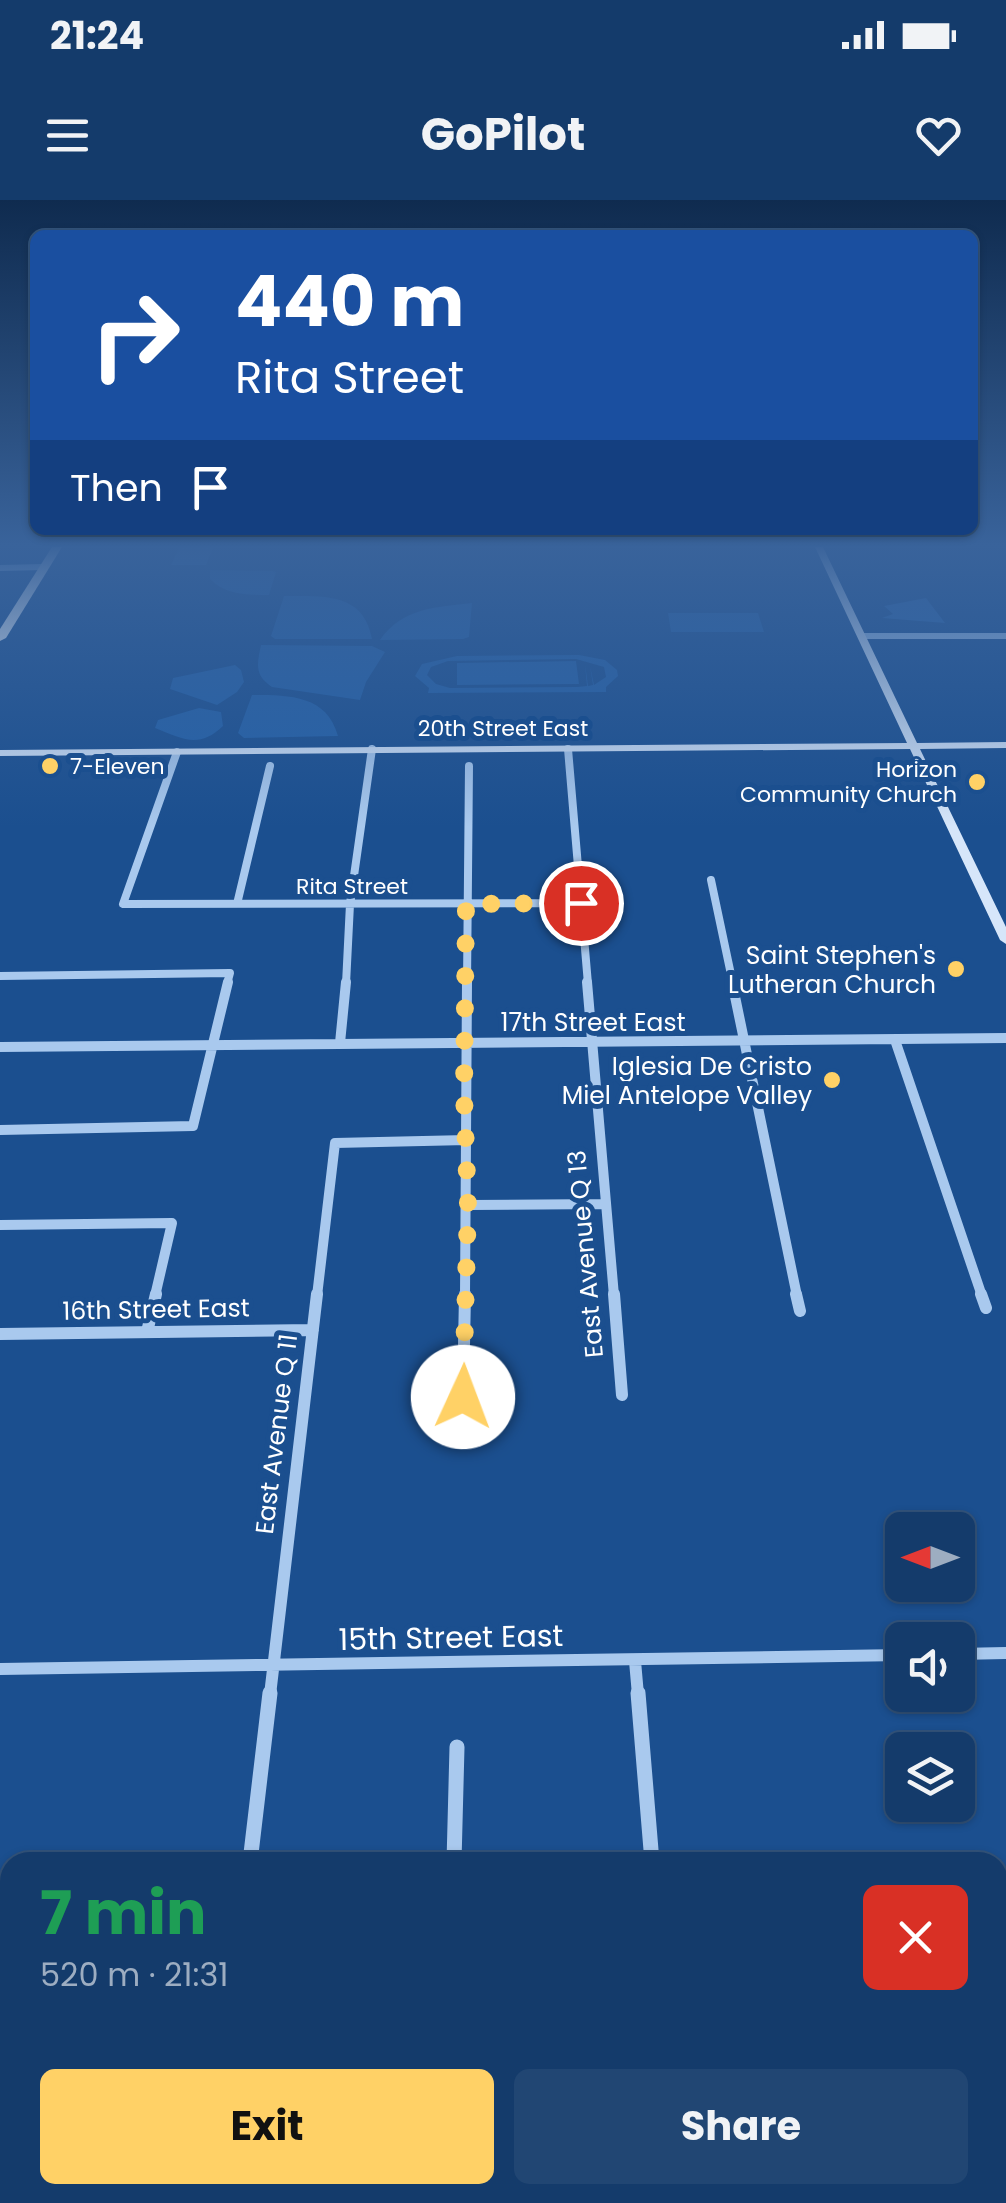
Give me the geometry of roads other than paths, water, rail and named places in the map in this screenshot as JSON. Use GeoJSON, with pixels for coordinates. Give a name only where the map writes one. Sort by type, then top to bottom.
{"type":"FeatureCollection","features":[{"type":"Feature","properties":{"kind":"street"},"geometry":{"type":"LineString","coordinates":[[864,640],[1006,940]]}},
{"type":"Feature","properties":{"kind":"street","name":"20th Street East"},"geometry":{"type":"LineString","coordinates":[[0,752],[1006,745]]}},
{"type":"Feature","properties":{"kind":"street"},"geometry":{"type":"LineString","coordinates":[[340,1043],[351,936],[350,904],[372,749]]}},
{"type":"Feature","properties":{"kind":"street","name":"East Avenue Q 13"},"geometry":{"type":"LineString","coordinates":[[568,749],[622,1395]]}},
{"type":"Feature","properties":{"kind":"street","name":"Rita Street"},"geometry":{"type":"LineString","coordinates":[[177,752],[123,904],[581,903]]}},
{"type":"Feature","properties":{"kind":"street"},"geometry":{"type":"LineString","coordinates":[[237,904],[270,766]]}},
{"type":"Feature","properties":{"kind":"street"},"geometry":{"type":"LineString","coordinates":[[463,1397],[470,766]]}},
{"type":"Feature","properties":{"kind":"street"},"geometry":{"type":"LineString","coordinates":[[711,880],[800,1310]]}},
{"type":"Feature","properties":{"kind":"street"},"geometry":{"type":"LineString","coordinates":[[0,976],[230,972],[192,1126],[0,1130]]}},
{"type":"Feature","properties":{"kind":"street","name":"17th Street East"},"geometry":{"type":"LineString","coordinates":[[0,1047],[1006,1038]]}},
{"type":"Feature","properties":{"kind":"street"},"geometry":{"type":"LineString","coordinates":[[895,1040],[986,1308]]}},
{"type":"Feature","properties":{"kind":"street","name":"East Avenue Q 11"},"geometry":{"type":"LineString","coordinates":[[251,1852],[336,1143],[468,1140]]}},
{"type":"Feature","properties":{"kind":"street"},"geometry":{"type":"LineString","coordinates":[[468,1205],[606,1204]]}},
{"type":"Feature","properties":{"kind":"street"},"geometry":{"type":"LineString","coordinates":[[0,1225],[172,1223],[147,1332]]}},
{"type":"Feature","properties":{"kind":"street","name":"16th Street East"},"geometry":{"type":"LineString","coordinates":[[0,1334],[313,1330]]}},
{"type":"Feature","properties":{"kind":"street"},"geometry":{"type":"LineString","coordinates":[[975,1654],[1006,1653]]}},
{"type":"Feature","properties":{"kind":"street","name":"15th Street East"},"geometry":{"type":"LineString","coordinates":[[0,1669],[885,1655]]}},
{"type":"Feature","properties":{"kind":"street"},"geometry":{"type":"LineString","coordinates":[[636,1661],[651,1852]]}},
{"type":"Feature","properties":{"kind":"street"},"geometry":{"type":"LineString","coordinates":[[454,1852],[457,1747]]}},
{"type":"Feature","properties":{"kind":"place","name":"7-Eleven"},"geometry":{"type":"Point","coordinates":[50,766]}},
{"type":"Feature","properties":{"kind":"place","name":"Horizon Community Church"},"geometry":{"type":"Point","coordinates":[977,782]}},
{"type":"Feature","properties":{"kind":"place","name":"Saint Stephen's Lutheran Church"},"geometry":{"type":"Point","coordinates":[956,969]}},
{"type":"Feature","properties":{"kind":"place","name":"Iglesia De Cristo Miel Antelope Valley"},"geometry":{"type":"Point","coordinates":[832,1080]}}]}
